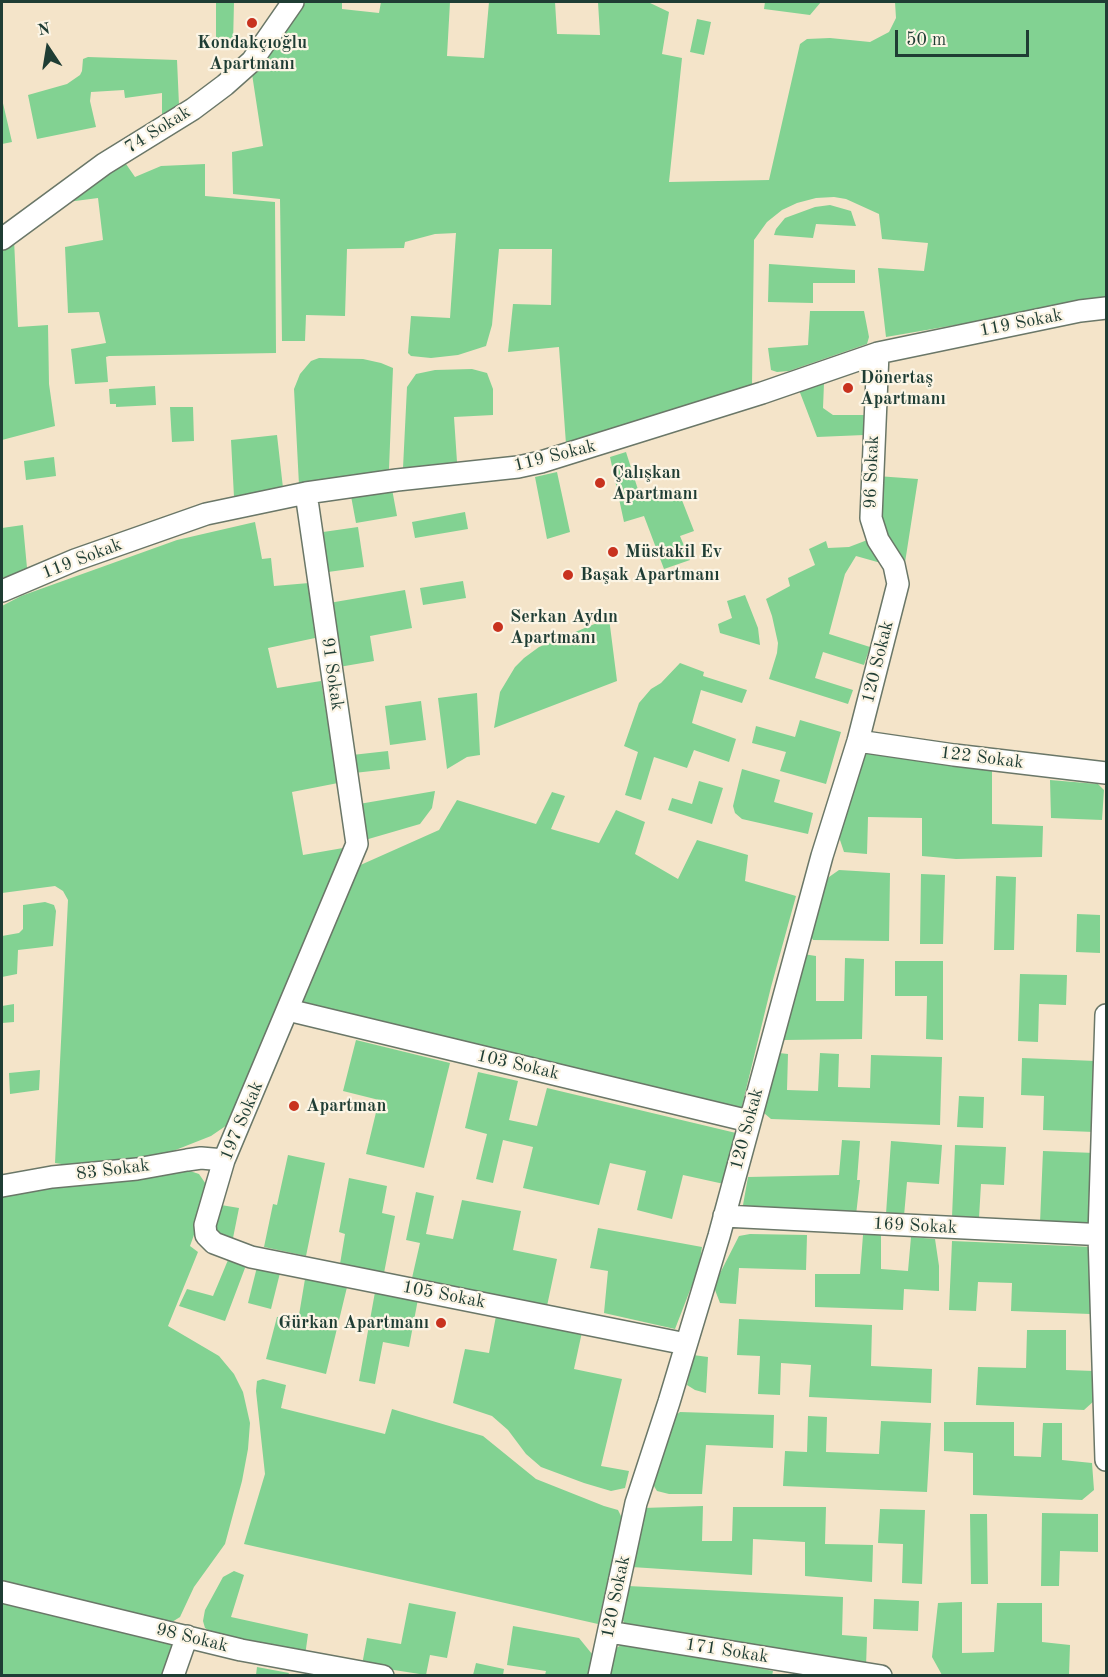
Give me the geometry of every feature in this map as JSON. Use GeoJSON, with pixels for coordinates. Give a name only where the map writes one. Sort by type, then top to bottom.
{"type":"FeatureCollection","features":[{"type":"Feature","properties":{"kind":"street","name":"74 Sokak"},"geometry":{"type":"LineString","coordinates":[[2,238],[104,164],[193,109],[225,85],[252,61],[293,2]]}},
{"type":"Feature","properties":{"kind":"street","name":"119 Sokak"},"geometry":{"type":"LineString","coordinates":[[2,591],[75,560],[206,514],[306,493],[397,480],[518,467],[541,462],[762,393],[878,353],[1069,313],[1107,308]]}},
{"type":"Feature","properties":{"kind":"street","name":"96 Sokak"},"geometry":{"type":"LineString","coordinates":[[878,353],[871,518],[878,540],[894,565],[898,584]]}},
{"type":"Feature","properties":{"kind":"street","name":"91 Sokak"},"geometry":{"type":"LineString","coordinates":[[288,1010],[357,844],[306,493]]}},
{"type":"Feature","properties":{"kind":"street","name":"120 Sokak"},"geometry":{"type":"LineString","coordinates":[[599,1676],[636,1503],[724,1216],[822,856],[858,741],[898,584]]}},
{"type":"Feature","properties":{"kind":"street","name":"122 Sokak"},"geometry":{"type":"LineString","coordinates":[[858,741],[954,755],[1107,772]]}},
{"type":"Feature","properties":{"kind":"street","name":"103 Sokak"},"geometry":{"type":"LineString","coordinates":[[288,1010],[749,1120]]}},
{"type":"Feature","properties":{"kind":"street","name":"197 Sokak"},"geometry":{"type":"LineString","coordinates":[[206,1235],[205,1225],[224,1160],[288,1010]]}},
{"type":"Feature","properties":{"kind":"street"},"geometry":{"type":"LineString","coordinates":[[1107,1015],[1103,1235],[1107,1460]]}},
{"type":"Feature","properties":{"kind":"street","name":"83 Sokak"},"geometry":{"type":"LineString","coordinates":[[2,1186],[51,1178],[137,1169],[201,1158],[224,1160]]}},
{"type":"Feature","properties":{"kind":"street","name":"169 Sokak"},"geometry":{"type":"LineString","coordinates":[[724,1216],[1103,1235]]}},
{"type":"Feature","properties":{"kind":"street","name":"105 Sokak"},"geometry":{"type":"LineString","coordinates":[[206,1235],[214,1243],[251,1257],[686,1344]]}},
{"type":"Feature","properties":{"kind":"street","name":"98 Sokak"},"geometry":{"type":"LineString","coordinates":[[2,1592],[241,1650],[383,1676]]}},
{"type":"Feature","properties":{"kind":"street","name":"171 Sokak"},"geometry":{"type":"LineString","coordinates":[[609,1632],[881,1676]]}},
{"type":"Feature","properties":{"kind":"street"},"geometry":{"type":"LineString","coordinates":[[173,1676],[187,1636]]}},
{"type":"Feature","properties":{"kind":"green space"},"geometry":{"type":"Polygon","coordinates":[[[216,2],[234,2],[233,44],[216,42],[216,2]]]}},
{"type":"Feature","properties":{"kind":"green space"},"geometry":{"type":"Polygon","coordinates":[[[306,2],[342,2],[342,9],[379,13],[381,2],[450,2],[447,56],[484,58],[489,2],[555,2],[557,34],[600,35],[598,2],[648,2],[669,12],[662,54],[682,58],[669,182],[769,180],[800,44],[807,39],[830,38],[870,42],[889,32],[896,18],[895,2],[1106,2],[1106,299],[886,337],[878,268],[924,271],[928,243],[882,239],[879,214],[846,199],[816,198],[797,203],[782,210],[767,222],[754,240],[752,385],[566,444],[559,347],[508,352],[513,304],[551,305],[552,249],[499,249],[492,325],[486,346],[458,355],[431,358],[411,356],[408,353],[411,316],[450,318],[456,233],[435,234],[405,242],[404,248],[347,249],[345,316],[306,315],[305,341],[282,341],[280,199],[233,194],[232,152],[263,146],[252,74],[306,2]]]}},
{"type":"Feature","properties":{"kind":"green space"},"geometry":{"type":"Polygon","coordinates":[[[765,2],[821,2],[810,15],[764,9],[765,2]]]}},
{"type":"Feature","properties":{"kind":"green space"},"geometry":{"type":"Polygon","coordinates":[[[697,19],[711,22],[704,55],[690,52],[697,19]]]}},
{"type":"Feature","properties":{"kind":"green space"},"geometry":{"type":"Polygon","coordinates":[[[88,57],[177,60],[179,105],[162,116],[162,93],[125,98],[124,90],[91,92],[90,101],[96,127],[37,139],[28,95],[67,84],[80,75],[83,59],[88,57]]]}},
{"type":"Feature","properties":{"kind":"green space"},"geometry":{"type":"Polygon","coordinates":[[[2,99],[12,142],[2,144],[2,99]]]}},
{"type":"Feature","properties":{"kind":"green space"},"geometry":{"type":"Polygon","coordinates":[[[126,164],[135,177],[161,166],[205,164],[205,196],[275,202],[276,353],[109,356],[106,357],[108,382],[75,384],[71,349],[106,343],[99,312],[68,313],[65,247],[103,240],[98,198],[60,203],[126,164]]]}},
{"type":"Feature","properties":{"kind":"green space"},"geometry":{"type":"Polygon","coordinates":[[[830,205],[851,211],[856,226],[816,224],[813,238],[774,235],[785,218],[815,207],[830,205]]]}},
{"type":"Feature","properties":{"kind":"green space"},"geometry":{"type":"Polygon","coordinates":[[[14,239],[18,327],[48,325],[49,384],[55,426],[2,440],[2,247],[14,239]]]}},
{"type":"Feature","properties":{"kind":"green space"},"geometry":{"type":"Polygon","coordinates":[[[769,264],[855,270],[855,283],[813,283],[813,303],[768,302],[769,264]]]}},
{"type":"Feature","properties":{"kind":"green space"},"geometry":{"type":"Polygon","coordinates":[[[810,311],[864,311],[869,337],[867,344],[789,371],[771,370],[768,348],[808,345],[810,311]]]}},
{"type":"Feature","properties":{"kind":"green space"},"geometry":{"type":"Polygon","coordinates":[[[319,358],[363,359],[393,368],[389,469],[382,473],[299,485],[294,389],[300,374],[311,361],[319,358]]]}},
{"type":"Feature","properties":{"kind":"green space"},"geometry":{"type":"Polygon","coordinates":[[[472,369],[487,373],[493,389],[493,415],[454,417],[457,462],[403,468],[407,387],[416,374],[435,370],[472,369]]]}},
{"type":"Feature","properties":{"kind":"green space"},"geometry":{"type":"Polygon","coordinates":[[[824,383],[823,408],[833,415],[865,415],[864,435],[817,437],[799,390],[824,383]]]}},
{"type":"Feature","properties":{"kind":"green space"},"geometry":{"type":"Polygon","coordinates":[[[155,386],[156,405],[116,407],[116,404],[110,404],[109,389],[155,386]]]}},
{"type":"Feature","properties":{"kind":"green space"},"geometry":{"type":"Polygon","coordinates":[[[170,407],[193,407],[194,441],[172,442],[170,407]]]}},
{"type":"Feature","properties":{"kind":"green space"},"geometry":{"type":"Polygon","coordinates":[[[277,435],[283,488],[234,497],[231,440],[277,435]]]}},
{"type":"Feature","properties":{"kind":"green space"},"geometry":{"type":"Polygon","coordinates":[[[626,452],[641,499],[678,490],[694,531],[680,536],[690,560],[664,569],[644,516],[624,522],[610,457],[626,452]]]}},
{"type":"Feature","properties":{"kind":"green space"},"geometry":{"type":"Polygon","coordinates":[[[54,457],[56,476],[26,480],[24,461],[54,457]]]}},
{"type":"Feature","properties":{"kind":"green space"},"geometry":{"type":"Polygon","coordinates":[[[557,472],[570,532],[547,539],[535,477],[557,472]]]}},
{"type":"Feature","properties":{"kind":"green space"},"geometry":{"type":"Polygon","coordinates":[[[877,476],[918,479],[904,569],[898,568],[875,508],[877,476]]]}},
{"type":"Feature","properties":{"kind":"green space"},"geometry":{"type":"Polygon","coordinates":[[[392,489],[397,516],[356,523],[351,496],[392,489]]]}},
{"type":"Feature","properties":{"kind":"green space"},"geometry":{"type":"Polygon","coordinates":[[[465,512],[468,529],[415,538],[412,522],[465,512]]]}},
{"type":"Feature","properties":{"kind":"green space"},"geometry":{"type":"Polygon","coordinates":[[[255,522],[262,559],[271,558],[274,586],[309,583],[315,638],[268,648],[277,688],[321,681],[338,783],[292,792],[303,855],[343,848],[345,861],[230,1123],[211,1136],[173,1151],[115,1162],[74,1166],[55,1163],[68,900],[63,891],[55,886],[2,893],[2,606],[21,596],[177,540],[255,522]]]}},
{"type":"Feature","properties":{"kind":"green space"},"geometry":{"type":"Polygon","coordinates":[[[23,525],[27,568],[3,577],[2,528],[23,525]]]}},
{"type":"Feature","properties":{"kind":"green space"},"geometry":{"type":"Polygon","coordinates":[[[358,527],[364,567],[328,572],[323,532],[358,527]]]}},
{"type":"Feature","properties":{"kind":"green space"},"geometry":{"type":"Polygon","coordinates":[[[870,539],[888,565],[856,556],[845,574],[829,634],[870,647],[864,665],[823,652],[815,678],[853,690],[848,704],[769,679],[778,643],[766,599],[790,586],[788,578],[815,565],[809,549],[826,541],[828,548],[849,547],[870,539]]]}},
{"type":"Feature","properties":{"kind":"green space"},"geometry":{"type":"Polygon","coordinates":[[[463,581],[466,598],[423,605],[420,588],[463,581]]]}},
{"type":"Feature","properties":{"kind":"green space"},"geometry":{"type":"Polygon","coordinates":[[[405,590],[412,628],[370,636],[374,661],[339,667],[329,603],[405,590]]]}},
{"type":"Feature","properties":{"kind":"green space"},"geometry":{"type":"Polygon","coordinates":[[[745,595],[758,628],[760,645],[720,633],[718,624],[732,618],[727,601],[745,595]]]}},
{"type":"Feature","properties":{"kind":"green space"},"geometry":{"type":"Polygon","coordinates":[[[609,618],[617,681],[494,728],[500,692],[515,667],[524,658],[539,647],[609,618]]]}},
{"type":"Feature","properties":{"kind":"green space"},"geometry":{"type":"Polygon","coordinates":[[[680,663],[704,672],[703,676],[747,690],[742,703],[701,690],[692,723],[736,739],[729,762],[694,750],[687,768],[654,757],[641,800],[625,795],[638,752],[624,746],[639,703],[680,663]]]}},
{"type":"Feature","properties":{"kind":"green space"},"geometry":{"type":"Polygon","coordinates":[[[477,693],[480,755],[467,757],[447,769],[438,698],[477,693]]]}},
{"type":"Feature","properties":{"kind":"green space"},"geometry":{"type":"Polygon","coordinates":[[[421,701],[426,740],[390,745],[385,706],[421,701]]]}},
{"type":"Feature","properties":{"kind":"green space"},"geometry":{"type":"Polygon","coordinates":[[[800,720],[841,732],[826,784],[780,771],[786,752],[752,743],[756,726],[795,737],[800,720]]]}},
{"type":"Feature","properties":{"kind":"green space"},"geometry":{"type":"Polygon","coordinates":[[[388,751],[390,769],[354,773],[352,755],[388,751]]]}},
{"type":"Feature","properties":{"kind":"green space"},"geometry":{"type":"Polygon","coordinates":[[[869,751],[992,768],[992,824],[1043,826],[1042,857],[956,859],[922,856],[922,818],[868,817],[867,854],[844,852],[839,837],[864,756],[869,751]]]}},
{"type":"Feature","properties":{"kind":"green space"},"geometry":{"type":"Polygon","coordinates":[[[742,769],[780,780],[774,802],[813,813],[808,834],[742,819],[735,813],[733,806],[742,769]]]}},
{"type":"Feature","properties":{"kind":"green space"},"geometry":{"type":"Polygon","coordinates":[[[1050,780],[1098,784],[1104,790],[1102,820],[1051,818],[1050,780]]]}},
{"type":"Feature","properties":{"kind":"green space"},"geometry":{"type":"Polygon","coordinates":[[[699,781],[723,788],[712,824],[668,810],[672,798],[692,804],[699,781]]]}},
{"type":"Feature","properties":{"kind":"green space"},"geometry":{"type":"Polygon","coordinates":[[[435,791],[432,808],[420,824],[365,840],[359,804],[435,791]]]}},
{"type":"Feature","properties":{"kind":"green space"},"geometry":{"type":"Polygon","coordinates":[[[552,792],[565,796],[551,829],[599,843],[616,810],[645,822],[635,854],[678,879],[697,840],[748,855],[745,881],[796,896],[740,1114],[324,1011],[300,1000],[356,867],[439,830],[457,800],[536,824],[552,792]]]}},
{"type":"Feature","properties":{"kind":"green space"},"geometry":{"type":"Polygon","coordinates":[[[839,870],[890,873],[889,941],[813,940],[808,932],[822,889],[829,877],[839,870]]]}},
{"type":"Feature","properties":{"kind":"green space"},"geometry":{"type":"Polygon","coordinates":[[[921,874],[945,875],[943,944],[920,944],[921,874]]]}},
{"type":"Feature","properties":{"kind":"green space"},"geometry":{"type":"Polygon","coordinates":[[[996,876],[1016,877],[1014,950],[994,950],[996,876]]]}},
{"type":"Feature","properties":{"kind":"green space"},"geometry":{"type":"Polygon","coordinates":[[[45,902],[54,905],[56,911],[53,946],[18,950],[17,974],[2,977],[2,936],[19,933],[23,929],[23,905],[45,902]]]}},
{"type":"Feature","properties":{"kind":"green space"},"geometry":{"type":"Polygon","coordinates":[[[1077,914],[1100,915],[1100,953],[1076,952],[1077,914]]]}},
{"type":"Feature","properties":{"kind":"green space"},"geometry":{"type":"Polygon","coordinates":[[[803,954],[816,956],[816,1001],[844,1001],[845,958],[864,959],[862,1039],[783,1040],[803,954]]]}},
{"type":"Feature","properties":{"kind":"green space"},"geometry":{"type":"Polygon","coordinates":[[[895,961],[943,961],[943,1040],[926,1039],[927,996],[895,996],[895,961]]]}},
{"type":"Feature","properties":{"kind":"green space"},"geometry":{"type":"Polygon","coordinates":[[[1020,974],[1067,975],[1066,1005],[1039,1004],[1038,1042],[1018,1041],[1020,974]]]}},
{"type":"Feature","properties":{"kind":"green space"},"geometry":{"type":"Polygon","coordinates":[[[14,1004],[14,1022],[2,1023],[2,1006],[14,1004]]]}},
{"type":"Feature","properties":{"kind":"green space"},"geometry":{"type":"Polygon","coordinates":[[[356,1040],[450,1063],[424,1168],[366,1154],[379,1100],[343,1091],[356,1040]]]}},
{"type":"Feature","properties":{"kind":"green space"},"geometry":{"type":"Polygon","coordinates":[[[779,1053],[788,1054],[787,1090],[818,1091],[820,1053],[839,1054],[838,1087],[870,1088],[871,1055],[942,1057],[940,1125],[771,1119],[764,1113],[779,1053]]]}},
{"type":"Feature","properties":{"kind":"green space"},"geometry":{"type":"Polygon","coordinates":[[[1022,1058],[1096,1061],[1094,1132],[1043,1130],[1044,1096],[1021,1095],[1022,1058]]]}},
{"type":"Feature","properties":{"kind":"green space"},"geometry":{"type":"Polygon","coordinates":[[[40,1070],[39,1090],[10,1094],[9,1073],[40,1070]]]}},
{"type":"Feature","properties":{"kind":"green space"},"geometry":{"type":"Polygon","coordinates":[[[478,1072],[518,1081],[509,1120],[537,1126],[547,1088],[736,1133],[724,1184],[683,1175],[672,1219],[637,1210],[646,1171],[610,1163],[599,1205],[523,1188],[533,1147],[503,1140],[493,1183],[476,1179],[487,1134],[465,1128],[478,1072]]]}},
{"type":"Feature","properties":{"kind":"green space"},"geometry":{"type":"Polygon","coordinates":[[[959,1096],[984,1097],[983,1128],[957,1127],[959,1096]]]}},
{"type":"Feature","properties":{"kind":"green space"},"geometry":{"type":"Polygon","coordinates":[[[842,1140],[860,1141],[857,1180],[860,1180],[856,1215],[746,1210],[743,1205],[748,1177],[839,1175],[842,1140]]]}},
{"type":"Feature","properties":{"kind":"green space"},"geometry":{"type":"Polygon","coordinates":[[[891,1141],[942,1145],[939,1184],[907,1182],[904,1216],[886,1214],[891,1141]]]}},
{"type":"Feature","properties":{"kind":"green space"},"geometry":{"type":"Polygon","coordinates":[[[955,1145],[1006,1147],[1004,1185],[981,1184],[979,1218],[952,1217],[955,1145]]]}},
{"type":"Feature","properties":{"kind":"green space"},"geometry":{"type":"Polygon","coordinates":[[[1043,1151],[1095,1153],[1092,1225],[1040,1223],[1043,1151]]]}},
{"type":"Feature","properties":{"kind":"green space"},"geometry":{"type":"Polygon","coordinates":[[[288,1155],[325,1163],[306,1256],[264,1247],[273,1204],[277,1205],[288,1155]]]}},
{"type":"Feature","properties":{"kind":"green space"},"geometry":{"type":"Polygon","coordinates":[[[168,1171],[190,1171],[199,1174],[210,1190],[190,1246],[198,1252],[168,1326],[219,1356],[234,1374],[243,1392],[250,1423],[242,1481],[225,1544],[194,1587],[180,1617],[172,1622],[162,1623],[2,1584],[2,1191],[168,1171]]]}},
{"type":"Feature","properties":{"kind":"green space"},"geometry":{"type":"Polygon","coordinates":[[[349,1178],[387,1186],[382,1213],[395,1216],[384,1273],[340,1264],[345,1234],[339,1232],[349,1178]]]}},
{"type":"Feature","properties":{"kind":"green space"},"geometry":{"type":"Polygon","coordinates":[[[416,1192],[434,1196],[426,1234],[453,1239],[462,1200],[521,1211],[513,1250],[557,1259],[547,1306],[412,1278],[420,1243],[406,1240],[416,1192]]]}},
{"type":"Feature","properties":{"kind":"green space"},"geometry":{"type":"Polygon","coordinates":[[[221,1205],[239,1208],[232,1243],[213,1232],[221,1205]]]}},
{"type":"Feature","properties":{"kind":"green space"},"geometry":{"type":"Polygon","coordinates":[[[598,1228],[702,1247],[699,1267],[675,1329],[604,1313],[608,1271],[590,1268],[598,1228]]]}},
{"type":"Feature","properties":{"kind":"green space"},"geometry":{"type":"Polygon","coordinates":[[[750,1234],[807,1235],[806,1270],[739,1268],[736,1304],[720,1303],[715,1290],[716,1281],[739,1236],[750,1234]]]}},
{"type":"Feature","properties":{"kind":"green space"},"geometry":{"type":"Polygon","coordinates":[[[863,1235],[881,1235],[881,1269],[908,1271],[911,1237],[935,1239],[939,1266],[939,1291],[904,1289],[903,1310],[815,1307],[815,1274],[860,1274],[863,1235]]]}},
{"type":"Feature","properties":{"kind":"green space"},"geometry":{"type":"Polygon","coordinates":[[[952,1241],[1093,1247],[1090,1314],[1011,1311],[1012,1283],[978,1282],[976,1311],[949,1310],[952,1241]]]}},
{"type":"Feature","properties":{"kind":"green space"},"geometry":{"type":"Polygon","coordinates":[[[228,1260],[243,1263],[245,1268],[225,1321],[179,1306],[187,1289],[213,1296],[228,1260]]]}},
{"type":"Feature","properties":{"kind":"green space"},"geometry":{"type":"Polygon","coordinates":[[[258,1263],[281,1269],[271,1309],[248,1303],[258,1263]]]}},
{"type":"Feature","properties":{"kind":"green space"},"geometry":{"type":"Polygon","coordinates":[[[306,1273],[348,1283],[326,1374],[266,1359],[277,1317],[299,1315],[306,1273]]]}},
{"type":"Feature","properties":{"kind":"green space"},"geometry":{"type":"Polygon","coordinates":[[[375,1292],[418,1299],[409,1347],[383,1342],[375,1384],[359,1381],[375,1292]]]}},
{"type":"Feature","properties":{"kind":"green space"},"geometry":{"type":"Polygon","coordinates":[[[496,1316],[582,1332],[574,1369],[622,1379],[601,1466],[629,1471],[625,1488],[611,1491],[541,1467],[526,1454],[508,1430],[492,1416],[453,1403],[465,1349],[489,1353],[496,1316]]]}},
{"type":"Feature","properties":{"kind":"green space"},"geometry":{"type":"Polygon","coordinates":[[[739,1319],[872,1325],[871,1366],[932,1369],[931,1403],[809,1397],[811,1365],[781,1363],[780,1395],[758,1394],[760,1356],[737,1355],[739,1319]]]}},
{"type":"Feature","properties":{"kind":"green space"},"geometry":{"type":"Polygon","coordinates":[[[1027,1330],[1066,1330],[1066,1370],[1094,1371],[1095,1400],[1084,1410],[976,1405],[978,1367],[1026,1368],[1027,1330]]]}},
{"type":"Feature","properties":{"kind":"green space"},"geometry":{"type":"Polygon","coordinates":[[[693,1355],[708,1357],[706,1393],[687,1385],[693,1355]]]}},
{"type":"Feature","properties":{"kind":"green space"},"geometry":{"type":"Polygon","coordinates":[[[263,1379],[286,1385],[281,1408],[385,1434],[392,1409],[483,1436],[536,1479],[618,1510],[622,1518],[598,1624],[244,1544],[265,1474],[256,1391],[257,1381],[263,1379]]]}},
{"type":"Feature","properties":{"kind":"green space"},"geometry":{"type":"Polygon","coordinates":[[[680,1412],[774,1415],[773,1448],[706,1445],[702,1494],[669,1494],[657,1491],[652,1483],[671,1419],[680,1412]]]}},
{"type":"Feature","properties":{"kind":"green space"},"geometry":{"type":"Polygon","coordinates":[[[808,1416],[827,1417],[826,1452],[879,1454],[881,1421],[931,1423],[927,1492],[783,1486],[785,1451],[807,1452],[808,1416]]]}},
{"type":"Feature","properties":{"kind":"green space"},"geometry":{"type":"Polygon","coordinates":[[[944,1422],[1014,1422],[1014,1456],[1041,1457],[1043,1423],[1062,1423],[1062,1460],[1092,1463],[1094,1490],[1082,1500],[973,1495],[973,1453],[944,1451],[944,1422]]]}},
{"type":"Feature","properties":{"kind":"green space"},"geometry":{"type":"Polygon","coordinates":[[[703,1506],[702,1541],[732,1541],[733,1507],[826,1507],[825,1544],[873,1545],[872,1582],[805,1576],[805,1542],[753,1539],[752,1575],[632,1567],[643,1508],[703,1506]]]}},
{"type":"Feature","properties":{"kind":"green space"},"geometry":{"type":"Polygon","coordinates":[[[880,1509],[925,1510],[922,1584],[902,1583],[903,1544],[878,1543],[880,1509]]]}},
{"type":"Feature","properties":{"kind":"green space"},"geometry":{"type":"Polygon","coordinates":[[[1042,1513],[1098,1514],[1098,1552],[1060,1551],[1059,1586],[1041,1586],[1042,1513]]]}},
{"type":"Feature","properties":{"kind":"green space"},"geometry":{"type":"Polygon","coordinates":[[[970,1514],[987,1514],[988,1584],[971,1584],[970,1514]]]}},
{"type":"Feature","properties":{"kind":"green space"},"geometry":{"type":"Polygon","coordinates":[[[234,1571],[244,1575],[231,1617],[308,1634],[305,1656],[214,1634],[205,1628],[203,1621],[205,1610],[223,1577],[234,1571]]]}},
{"type":"Feature","properties":{"kind":"green space"},"geometry":{"type":"Polygon","coordinates":[[[628,1586],[843,1597],[842,1635],[867,1637],[866,1667],[627,1627],[620,1616],[628,1586]]]}},
{"type":"Feature","properties":{"kind":"green space"},"geometry":{"type":"Polygon","coordinates":[[[2,1596],[170,1638],[177,1651],[168,1675],[2,1676],[2,1596]]]}},
{"type":"Feature","properties":{"kind":"green space"},"geometry":{"type":"Polygon","coordinates":[[[874,1599],[919,1601],[918,1631],[873,1629],[874,1599]]]}},
{"type":"Feature","properties":{"kind":"green space"},"geometry":{"type":"Polygon","coordinates":[[[962,1602],[962,1653],[994,1652],[997,1603],[1042,1603],[1042,1642],[1070,1645],[1069,1675],[942,1675],[932,1657],[938,1603],[962,1602]]]}},
{"type":"Feature","properties":{"kind":"green space"},"geometry":{"type":"Polygon","coordinates":[[[409,1603],[456,1612],[447,1658],[430,1655],[426,1675],[362,1665],[367,1638],[401,1644],[409,1603]]]}},
{"type":"Feature","properties":{"kind":"green space"},"geometry":{"type":"Polygon","coordinates":[[[513,1626],[579,1638],[592,1654],[588,1675],[545,1675],[546,1671],[507,1665],[513,1626]]]}},
{"type":"Feature","properties":{"kind":"green space"},"geometry":{"type":"Polygon","coordinates":[[[626,1642],[773,1671],[772,1676],[607,1676],[613,1650],[626,1642]]]}},
{"type":"Feature","properties":{"kind":"green space"},"geometry":{"type":"Polygon","coordinates":[[[476,1663],[504,1669],[503,1675],[473,1675],[476,1663]]]}},
{"type":"Feature","properties":{"kind":"green space"},"geometry":{"type":"Polygon","coordinates":[[[257,1667],[289,1673],[288,1675],[256,1675],[257,1667]]]}},
{"type":"Feature","properties":{"kind":"place","name":"Kondakçıoğlu Apartmanı"},"geometry":{"type":"Point","coordinates":[252,23]}},
{"type":"Feature","properties":{"kind":"place","name":"Dönertaş Apartmanı"},"geometry":{"type":"Point","coordinates":[848,388]}},
{"type":"Feature","properties":{"kind":"place","name":"Çalışkan Apartmanı"},"geometry":{"type":"Point","coordinates":[600,483]}},
{"type":"Feature","properties":{"kind":"place","name":"Müstakil Ev"},"geometry":{"type":"Point","coordinates":[613,552]}},
{"type":"Feature","properties":{"kind":"place","name":"Başak Apartmanı"},"geometry":{"type":"Point","coordinates":[568,575]}},
{"type":"Feature","properties":{"kind":"place","name":"Serkan Aydın Apartmanı"},"geometry":{"type":"Point","coordinates":[498,627]}},
{"type":"Feature","properties":{"kind":"place","name":"Apartman"},"geometry":{"type":"Point","coordinates":[294,1106]}},
{"type":"Feature","properties":{"kind":"place","name":"Gürkan Apartmanı"},"geometry":{"type":"Point","coordinates":[441,1323]}}]}
